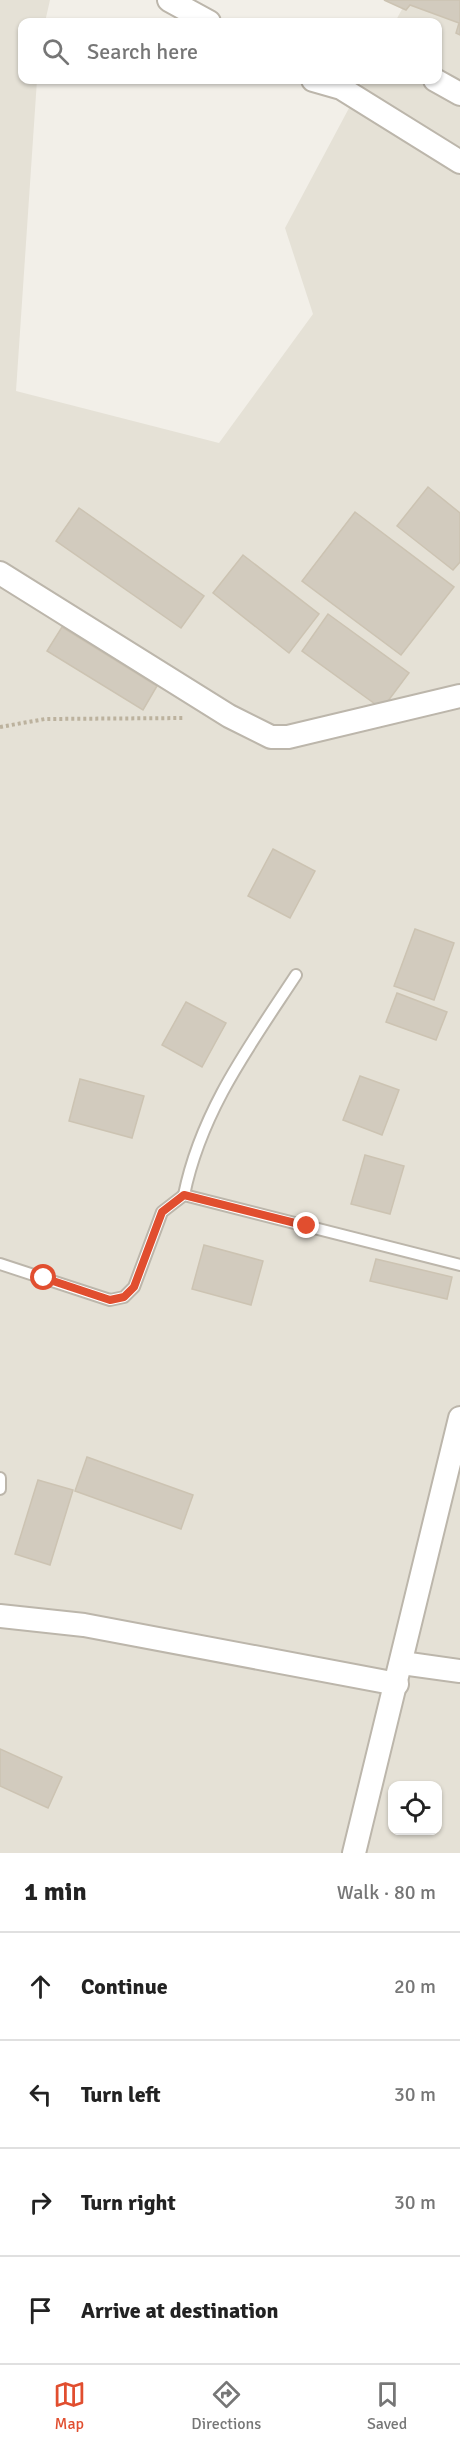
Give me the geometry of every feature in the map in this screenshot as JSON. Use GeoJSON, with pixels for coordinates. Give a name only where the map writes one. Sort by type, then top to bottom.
{"type":"FeatureCollection","features":[{"type":"Feature","properties":{"kind":"street"},"geometry":{"type":"LineString","coordinates":[[169,0],[202,18]]}},
{"type":"Feature","properties":{"kind":"street"},"geometry":{"type":"LineString","coordinates":[[343,84],[460,162]]}},
{"type":"Feature","properties":{"kind":"street"},"geometry":{"type":"LineString","coordinates":[[442,84],[460,94]]}},
{"type":"Feature","properties":{"kind":"street"},"geometry":{"type":"LineString","coordinates":[[0,573],[229,716],[271,737],[288,737],[460,696]]}},
{"type":"Feature","properties":{"kind":"street"},"geometry":{"type":"LineString","coordinates":[[354,1853],[457,1449],[460,1419]]}},
{"type":"Feature","properties":{"kind":"street"},"geometry":{"type":"LineString","coordinates":[[0,1616],[84,1625],[397,1684]]}},
{"type":"Feature","properties":{"kind":"street"},"geometry":{"type":"LineString","coordinates":[[402,1663],[460,1671]]}},
{"type":"Feature","properties":{"kind":"lane"},"geometry":{"type":"LineString","coordinates":[[0,1264],[110,1300],[124,1297],[134,1287],[162,1212],[184,1195],[191,1158],[229,1077],[296,975]]}},
{"type":"Feature","properties":{"kind":"lane"},"geometry":{"type":"LineString","coordinates":[[184,1195],[460,1265]]}},
{"type":"Feature","properties":{"kind":"lane"},"geometry":{"type":"LineString","coordinates":[[0,1478],[0,1489]]}},
{"type":"Feature","properties":{"kind":"path"},"geometry":{"type":"LineString","coordinates":[[0,727],[45,719],[130,720],[229,716]]}},
{"type":"Feature","properties":{"kind":"shaded area"},"geometry":{"type":"Polygon","coordinates":[[[0,0],[50,0],[46,18],[18,18],[18,84],[37,84],[16,391],[219,443],[313,314],[285,228],[362,84],[442,84],[442,18],[397,18],[407,0],[460,0],[460,1853],[0,1853],[0,0]]]}},
{"type":"Feature","properties":{"kind":"building"},"geometry":{"type":"Polygon","coordinates":[[[384,0],[460,0],[460,35],[456,33],[459,23],[410,5],[406,10],[384,0]]]}},
{"type":"Feature","properties":{"kind":"building"},"geometry":{"type":"Polygon","coordinates":[[[428,487],[460,513],[460,562],[453,570],[397,526],[428,487]]]}},
{"type":"Feature","properties":{"kind":"building"},"geometry":{"type":"Polygon","coordinates":[[[79,508],[204,596],[181,628],[56,541],[79,508]]]}},
{"type":"Feature","properties":{"kind":"building"},"geometry":{"type":"Polygon","coordinates":[[[355,512],[454,587],[401,655],[302,581],[355,512]]]}},
{"type":"Feature","properties":{"kind":"building"},"geometry":{"type":"Polygon","coordinates":[[[243,555],[319,614],[289,653],[213,593],[243,555]]]}},
{"type":"Feature","properties":{"kind":"building"},"geometry":{"type":"Polygon","coordinates":[[[328,614],[409,673],[382,709],[302,651],[328,614]]]}},
{"type":"Feature","properties":{"kind":"building"},"geometry":{"type":"Polygon","coordinates":[[[62,627],[157,686],[143,710],[47,651],[62,627]]]}},
{"type":"Feature","properties":{"kind":"building"},"geometry":{"type":"Polygon","coordinates":[[[273,849],[315,871],[290,918],[248,896],[273,849]]]}},
{"type":"Feature","properties":{"kind":"building"},"geometry":{"type":"Polygon","coordinates":[[[415,929],[454,943],[434,1000],[394,986],[415,929]]]}},
{"type":"Feature","properties":{"kind":"building"},"geometry":{"type":"Polygon","coordinates":[[[397,993],[447,1012],[436,1040],[386,1022],[397,993]]]}},
{"type":"Feature","properties":{"kind":"building"},"geometry":{"type":"Polygon","coordinates":[[[186,1002],[226,1023],[202,1067],[162,1045],[186,1002]]]}},
{"type":"Feature","properties":{"kind":"building"},"geometry":{"type":"Polygon","coordinates":[[[360,1076],[399,1090],[382,1135],[343,1120],[360,1076]]]}},
{"type":"Feature","properties":{"kind":"building"},"geometry":{"type":"Polygon","coordinates":[[[80,1079],[144,1096],[132,1138],[69,1121],[80,1079]]]}},
{"type":"Feature","properties":{"kind":"building"},"geometry":{"type":"Polygon","coordinates":[[[365,1155],[404,1166],[390,1214],[351,1204],[365,1155]]]}},
{"type":"Feature","properties":{"kind":"building"},"geometry":{"type":"Polygon","coordinates":[[[204,1245],[263,1261],[251,1305],[192,1289],[204,1245]]]}},
{"type":"Feature","properties":{"kind":"building"},"geometry":{"type":"Polygon","coordinates":[[[376,1259],[452,1277],[447,1299],[370,1281],[376,1259]]]}},
{"type":"Feature","properties":{"kind":"building"},"geometry":{"type":"Polygon","coordinates":[[[87,1457],[193,1495],[181,1529],[75,1491],[87,1457]]]}},
{"type":"Feature","properties":{"kind":"building"},"geometry":{"type":"Polygon","coordinates":[[[38,1480],[73,1490],[50,1565],[15,1554],[38,1480]]]}},
{"type":"Feature","properties":{"kind":"building"},"geometry":{"type":"Polygon","coordinates":[[[0,1749],[62,1777],[48,1808],[0,1786],[0,1749]]]}},
{"type":"Feature","properties":{"kind":"route"},"geometry":{"type":"LineString","coordinates":[[44,1278],[110,1300],[124,1297],[134,1287],[162,1212],[170,1203],[184,1195],[307,1226]]}}]}
